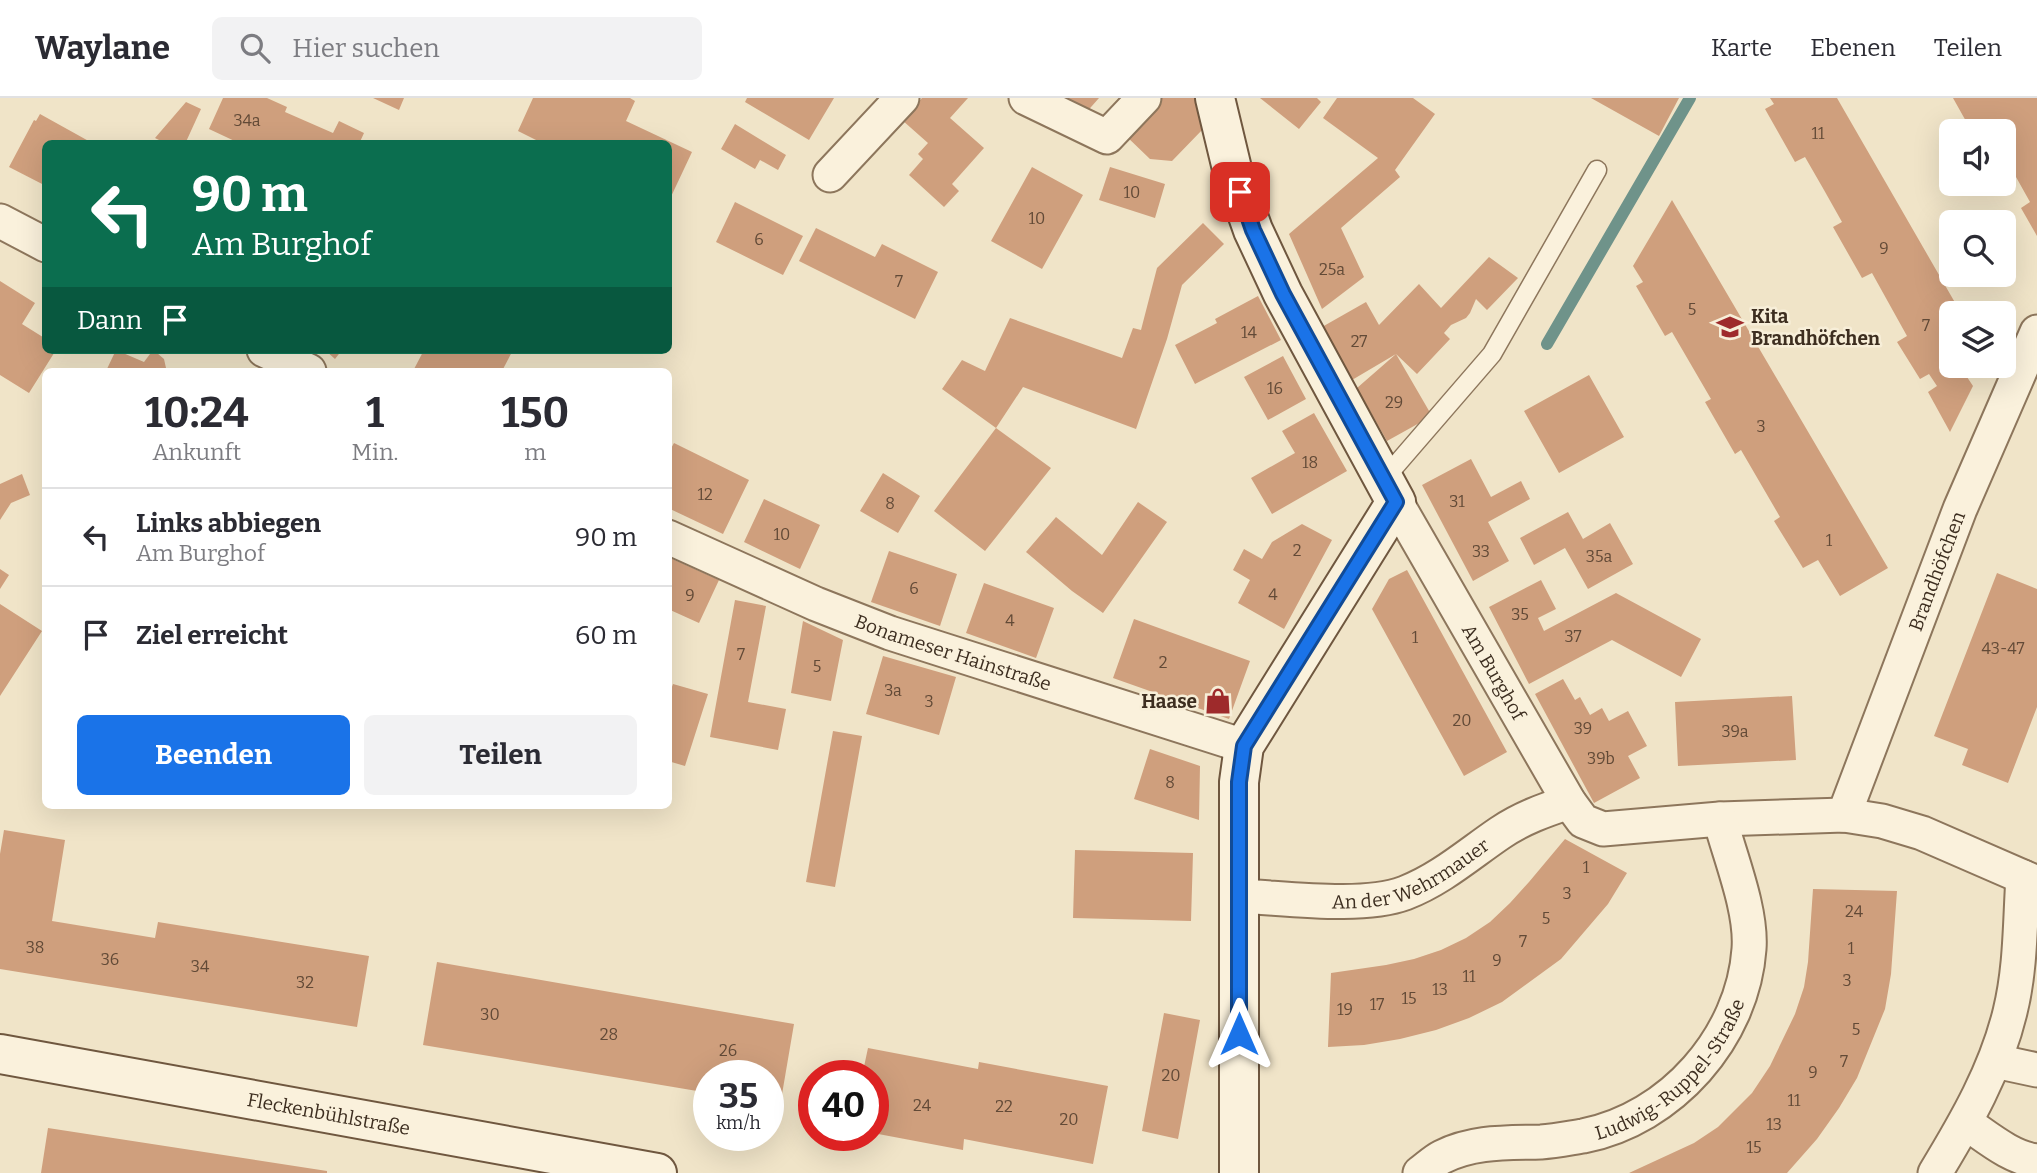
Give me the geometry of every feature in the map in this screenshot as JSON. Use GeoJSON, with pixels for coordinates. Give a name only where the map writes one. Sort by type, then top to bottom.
{"type":"FeatureCollection","features":[{"type":"Feature","properties":{"kind":"street"},"geometry":{"type":"LineString","coordinates":[[830,176],[902,98]]}},
{"type":"Feature","properties":{"kind":"street"},"geometry":{"type":"LineString","coordinates":[[1026,98],[1107,137],[1144,98]]}},
{"type":"Feature","properties":{"kind":"street","name":"Am Burghof"},"geometry":{"type":"LineString","coordinates":[[1214,98],[1233,173],[1253,230],[1283,294],[1390,490],[1569,802],[1583,821],[1603,829],[1720,819],[1844,815],[1882,821],[1923,833],[2030,880]]}},
{"type":"Feature","properties":{"kind":"street"},"geometry":{"type":"LineString","coordinates":[[0,221],[42,243]]}},
{"type":"Feature","properties":{"kind":"street","name":"Brandhöfchen"},"geometry":{"type":"LineString","coordinates":[[1844,815],[1959,509],[2037,331]]}},
{"type":"Feature","properties":{"kind":"street"},"geometry":{"type":"LineString","coordinates":[[273,354],[303,368]]}},
{"type":"Feature","properties":{"kind":"street"},"geometry":{"type":"LineString","coordinates":[[1239,1173],[1239,782],[1244,746],[1390,490]]}},
{"type":"Feature","properties":{"kind":"street","name":"Bonameser Hainstraße"},"geometry":{"type":"LineString","coordinates":[[672,539],[816,604],[890,633],[1244,746]]}},
{"type":"Feature","properties":{"kind":"street","name":"An der Wehrmauer"},"geometry":{"type":"LineString","coordinates":[[1239,896],[1338,901],[1369,900],[1403,894],[1456,866],[1501,832],[1528,816],[1569,802]]}},
{"type":"Feature","properties":{"kind":"street","name":"Ludwig-Ruppel-Straße"},"geometry":{"type":"LineString","coordinates":[[1420,1173],[1441,1158],[1469,1147],[1497,1142],[1544,1142],[1576,1137],[1623,1123],[1653,1108],[1691,1075],[1714,1047],[1733,1016],[1744,985],[1749,947],[1746,913],[1720,819]]}},
{"type":"Feature","properties":{"kind":"street"},"geometry":{"type":"LineString","coordinates":[[1935,1173],[1966,1123],[1995,1061],[2011,1010],[2030,880]]}},
{"type":"Feature","properties":{"kind":"street","name":"Fleckenbühlstraße"},"geometry":{"type":"LineString","coordinates":[[0,1054],[657,1173]]}},
{"type":"Feature","properties":{"kind":"street"},"geometry":{"type":"LineString","coordinates":[[1995,1061],[2037,1070]]}},
{"type":"Feature","properties":{"kind":"street"},"geometry":{"type":"LineString","coordinates":[[1966,1123],[1997,1144],[2027,1160],[2037,1161]]}},
{"type":"Feature","properties":{"kind":"lane"},"geometry":{"type":"LineString","coordinates":[[1390,490],[1492,354],[1597,170]]}},
{"type":"Feature","properties":{"kind":"building"},"geometry":{"type":"Polygon","coordinates":[[[223,98],[267,98],[287,107],[285,112],[333,133],[339,121],[364,133],[361,140],[232,140],[209,129],[223,98]]]}},
{"type":"Feature","properties":{"kind":"building"},"geometry":{"type":"Polygon","coordinates":[[[373,98],[404,98],[399,110],[373,98]]]}},
{"type":"Feature","properties":{"kind":"building"},"geometry":{"type":"Polygon","coordinates":[[[533,98],[630,98],[635,101],[626,121],[666,140],[536,140],[518,131],[533,98]]]}},
{"type":"Feature","properties":{"kind":"building"},"geometry":{"type":"Polygon","coordinates":[[[747,98],[834,98],[809,140],[745,102],[747,98]]]}},
{"type":"Feature","properties":{"kind":"building"},"geometry":{"type":"Polygon","coordinates":[[[922,98],[968,98],[950,118],[984,148],[952,184],[959,191],[944,207],[909,175],[923,159],[918,154],[928,143],[902,120],[922,98]]]}},
{"type":"Feature","properties":{"kind":"building"},"geometry":{"type":"Polygon","coordinates":[[[1050,98],[1099,98],[1084,115],[1050,98]]]}},
{"type":"Feature","properties":{"kind":"building"},"geometry":{"type":"Polygon","coordinates":[[[1158,98],[1202,98],[1204,128],[1172,161],[1150,159],[1124,134],[1158,98]]]}},
{"type":"Feature","properties":{"kind":"building"},"geometry":{"type":"Polygon","coordinates":[[[1260,98],[1317,98],[1321,102],[1299,129],[1260,98]]]}},
{"type":"Feature","properties":{"kind":"building"},"geometry":{"type":"Polygon","coordinates":[[[1337,98],[1413,98],[1435,114],[1395,170],[1400,177],[1341,228],[1364,277],[1322,309],[1289,234],[1378,158],[1323,118],[1337,98]]]}},
{"type":"Feature","properties":{"kind":"building"},"geometry":{"type":"Polygon","coordinates":[[[1591,98],[1679,98],[1659,136],[1591,98]]]}},
{"type":"Feature","properties":{"kind":"building"},"geometry":{"type":"Polygon","coordinates":[[[1770,98],[1837,98],[1939,275],[1939,287],[1946,287],[1954,301],[1939,301],[1939,378],[1968,378],[1973,386],[1950,432],[1928,392],[1937,386],[1929,374],[1920,379],[1897,342],[1907,336],[1872,273],[1862,278],[1833,227],[1842,222],[1805,157],[1795,162],[1765,109],[1774,104],[1770,98]]]}},
{"type":"Feature","properties":{"kind":"building"},"geometry":{"type":"Polygon","coordinates":[[[1953,98],[2037,98],[2037,236],[2021,208],[2030,202],[2016,177],[2016,119],[1965,119],[1953,98]]]}},
{"type":"Feature","properties":{"kind":"building"},"geometry":{"type":"Polygon","coordinates":[[[186,102],[201,109],[187,140],[155,138],[186,102]]]}},
{"type":"Feature","properties":{"kind":"building"},"geometry":{"type":"Polygon","coordinates":[[[40,114],[87,140],[42,140],[42,184],[9,167],[34,120],[36,121],[40,114]]]}},
{"type":"Feature","properties":{"kind":"building"},"geometry":{"type":"Polygon","coordinates":[[[735,124],[786,155],[778,170],[760,160],[755,169],[721,149],[735,124]]]}},
{"type":"Feature","properties":{"kind":"building"},"geometry":{"type":"Polygon","coordinates":[[[672,143],[692,152],[672,194],[672,143]]]}},
{"type":"Feature","properties":{"kind":"building"},"geometry":{"type":"Polygon","coordinates":[[[1032,167],[1083,195],[1042,269],[991,241],[1032,167]]]}},
{"type":"Feature","properties":{"kind":"building"},"geometry":{"type":"Polygon","coordinates":[[[1110,167],[1165,184],[1155,218],[1099,200],[1110,167]]]}},
{"type":"Feature","properties":{"kind":"building"},"geometry":{"type":"Polygon","coordinates":[[[1672,200],[1888,568],[1840,596],[1818,560],[1803,568],[1774,521],[1780,517],[1741,450],[1735,454],[1705,402],[1711,399],[1672,332],[1665,336],[1636,286],[1643,282],[1633,266],[1672,200]]]}},
{"type":"Feature","properties":{"kind":"building"},"geometry":{"type":"Polygon","coordinates":[[[735,202],[803,236],[783,275],[716,242],[735,202]]]}},
{"type":"Feature","properties":{"kind":"building"},"geometry":{"type":"Polygon","coordinates":[[[1203,223],[1224,244],[1182,285],[1167,339],[1136,429],[1023,387],[996,428],[942,389],[962,360],[985,371],[1010,318],[1122,358],[1133,328],[1141,330],[1157,268],[1203,223]]]}},
{"type":"Feature","properties":{"kind":"building"},"geometry":{"type":"Polygon","coordinates":[[[816,228],[875,257],[882,244],[938,272],[915,319],[799,261],[816,228]]]}},
{"type":"Feature","properties":{"kind":"building"},"geometry":{"type":"Polygon","coordinates":[[[1489,257],[1518,278],[1487,310],[1476,299],[1466,318],[1451,325],[1444,333],[1450,339],[1417,374],[1396,354],[1352,380],[1322,327],[1366,302],[1379,325],[1419,284],[1441,308],[1489,257]]]}},
{"type":"Feature","properties":{"kind":"building"},"geometry":{"type":"Polygon","coordinates":[[[0,281],[35,303],[22,324],[42,336],[42,354],[53,354],[42,368],[29,393],[0,375],[0,281]]]}},
{"type":"Feature","properties":{"kind":"building"},"geometry":{"type":"Polygon","coordinates":[[[1258,296],[1281,340],[1195,384],[1175,345],[1217,323],[1215,319],[1258,296]]]}},
{"type":"Feature","properties":{"kind":"building"},"geometry":{"type":"Polygon","coordinates":[[[114,354],[125,354],[144,362],[150,354],[158,354],[164,359],[166,368],[107,368],[114,354]]]}},
{"type":"Feature","properties":{"kind":"building"},"geometry":{"type":"Polygon","coordinates":[[[422,354],[511,354],[504,368],[415,368],[422,354]]]}},
{"type":"Feature","properties":{"kind":"building"},"geometry":{"type":"Polygon","coordinates":[[[1396,354],[1432,416],[1387,441],[1357,388],[1396,354]]]}},
{"type":"Feature","properties":{"kind":"building"},"geometry":{"type":"Polygon","coordinates":[[[1283,356],[1306,399],[1268,420],[1244,377],[1283,356]]]}},
{"type":"Feature","properties":{"kind":"building"},"geometry":{"type":"Polygon","coordinates":[[[1589,375],[1624,437],[1559,473],[1524,411],[1589,375]]]}},
{"type":"Feature","properties":{"kind":"building"},"geometry":{"type":"Polygon","coordinates":[[[1314,413],[1347,471],[1272,514],[1251,478],[1295,453],[1282,431],[1314,413]]]}},
{"type":"Feature","properties":{"kind":"building"},"geometry":{"type":"Polygon","coordinates":[[[996,428],[1051,468],[985,551],[934,511],[996,428]]]}},
{"type":"Feature","properties":{"kind":"building"},"geometry":{"type":"Polygon","coordinates":[[[674,443],[749,480],[723,534],[672,510],[674,443]]]}},
{"type":"Feature","properties":{"kind":"building"},"geometry":{"type":"Polygon","coordinates":[[[1471,459],[1491,497],[1521,481],[1530,499],[1488,522],[1509,561],[1473,581],[1422,485],[1471,459]]]}},
{"type":"Feature","properties":{"kind":"building"},"geometry":{"type":"Polygon","coordinates":[[[883,473],[920,496],[898,533],[860,511],[883,473]]]}},
{"type":"Feature","properties":{"kind":"building"},"geometry":{"type":"Polygon","coordinates":[[[22,474],[30,495],[11,503],[0,520],[0,484],[22,474]]]}},
{"type":"Feature","properties":{"kind":"building"},"geometry":{"type":"Polygon","coordinates":[[[764,499],[820,525],[800,569],[744,542],[764,499]]]}},
{"type":"Feature","properties":{"kind":"building"},"geometry":{"type":"Polygon","coordinates":[[[1138,502],[1167,522],[1103,613],[1026,552],[1056,517],[1102,555],[1138,502]]]}},
{"type":"Feature","properties":{"kind":"building"},"geometry":{"type":"Polygon","coordinates":[[[1568,512],[1583,539],[1610,523],[1633,564],[1588,589],[1565,548],[1534,565],[1520,538],[1568,512]]]}},
{"type":"Feature","properties":{"kind":"building"},"geometry":{"type":"Polygon","coordinates":[[[1302,524],[1332,540],[1284,629],[1238,603],[1250,580],[1233,570],[1244,549],[1262,559],[1272,542],[1302,524]]]}},
{"type":"Feature","properties":{"kind":"building"},"geometry":{"type":"Polygon","coordinates":[[[889,551],[957,574],[940,626],[871,602],[889,551]]]}},
{"type":"Feature","properties":{"kind":"building"},"geometry":{"type":"Polygon","coordinates":[[[672,559],[719,580],[699,623],[672,611],[672,559]]]}},
{"type":"Feature","properties":{"kind":"building"},"geometry":{"type":"Polygon","coordinates":[[[0,569],[9,575],[0,589],[0,569]]]}},
{"type":"Feature","properties":{"kind":"building"},"geometry":{"type":"Polygon","coordinates":[[[1407,570],[1507,752],[1464,776],[1372,609],[1389,579],[1407,570]]]}},
{"type":"Feature","properties":{"kind":"building"},"geometry":{"type":"Polygon","coordinates":[[[1997,573],[2037,589],[2037,707],[2008,783],[1962,765],[1968,749],[1934,736],[1997,573]]]}},
{"type":"Feature","properties":{"kind":"building"},"geometry":{"type":"Polygon","coordinates":[[[1541,580],[1556,609],[1538,618],[1544,631],[1616,593],[1701,639],[1681,677],[1612,640],[1529,684],[1489,607],[1541,580]]]}},
{"type":"Feature","properties":{"kind":"building"},"geometry":{"type":"Polygon","coordinates":[[[984,583],[1054,608],[1036,658],[966,633],[984,583]]]}},
{"type":"Feature","properties":{"kind":"building"},"geometry":{"type":"Polygon","coordinates":[[[735,600],[766,606],[748,702],[786,709],[778,750],[710,737],[735,600]]]}},
{"type":"Feature","properties":{"kind":"building"},"geometry":{"type":"Polygon","coordinates":[[[0,604],[42,631],[0,696],[0,604]]]}},
{"type":"Feature","properties":{"kind":"building"},"geometry":{"type":"Polygon","coordinates":[[[1134,619],[1250,661],[1229,719],[1113,678],[1134,619]]]}},
{"type":"Feature","properties":{"kind":"building"},"geometry":{"type":"Polygon","coordinates":[[[803,621],[843,640],[831,701],[791,693],[803,621]]]}},
{"type":"Feature","properties":{"kind":"building"},"geometry":{"type":"Polygon","coordinates":[[[883,656],[956,677],[939,735],[866,714],[883,656]]]}},
{"type":"Feature","properties":{"kind":"building"},"geometry":{"type":"Polygon","coordinates":[[[1563,679],[1575,700],[1580,697],[1590,715],[1602,708],[1609,721],[1628,711],[1647,746],[1628,756],[1640,778],[1594,803],[1535,694],[1563,679]]]}},
{"type":"Feature","properties":{"kind":"building"},"geometry":{"type":"Polygon","coordinates":[[[673,684],[708,694],[685,766],[672,762],[673,684]]]}},
{"type":"Feature","properties":{"kind":"building"},"geometry":{"type":"Polygon","coordinates":[[[1792,696],[1796,760],[1678,766],[1675,702],[1792,696]]]}},
{"type":"Feature","properties":{"kind":"building"},"geometry":{"type":"Polygon","coordinates":[[[833,731],[862,736],[835,887],[806,882],[833,731]]]}},
{"type":"Feature","properties":{"kind":"building"},"geometry":{"type":"Polygon","coordinates":[[[1150,749],[1200,766],[1199,820],[1134,799],[1150,749]]]}},
{"type":"Feature","properties":{"kind":"building"},"geometry":{"type":"Polygon","coordinates":[[[4,830],[65,840],[52,921],[155,938],[158,922],[369,956],[357,1027],[0,969],[0,854],[4,830]]]}},
{"type":"Feature","properties":{"kind":"building"},"geometry":{"type":"Polygon","coordinates":[[[1565,839],[1627,873],[1608,904],[1561,959],[1502,1002],[1469,1018],[1400,1039],[1328,1047],[1331,973],[1414,959],[1466,938],[1490,922],[1510,903],[1565,839]]]}},
{"type":"Feature","properties":{"kind":"building"},"geometry":{"type":"Polygon","coordinates":[[[1075,850],[1193,853],[1191,921],[1073,918],[1075,850]]]}},
{"type":"Feature","properties":{"kind":"building"},"geometry":{"type":"Polygon","coordinates":[[[1813,889],[1897,891],[1891,974],[1885,1009],[1857,1078],[1839,1108],[1817,1139],[1787,1173],[1629,1173],[1694,1143],[1718,1127],[1752,1093],[1770,1066],[1795,1014],[1804,987],[1813,889]]]}},
{"type":"Feature","properties":{"kind":"building"},"geometry":{"type":"Polygon","coordinates":[[[437,962],[794,1024],[784,1083],[784,1060],[693,1060],[693,1090],[423,1045],[437,962]]]}},
{"type":"Feature","properties":{"kind":"building"},"geometry":{"type":"Polygon","coordinates":[[[1164,1013],[1200,1020],[1178,1139],[1142,1131],[1164,1013]]]}},
{"type":"Feature","properties":{"kind":"building"},"geometry":{"type":"Polygon","coordinates":[[[868,1048],[978,1069],[979,1062],[1108,1086],[1093,1164],[964,1139],[963,1150],[889,1136],[889,1060],[865,1060],[868,1048]]]}},
{"type":"Feature","properties":{"kind":"building"},"geometry":{"type":"Polygon","coordinates":[[[48,1128],[327,1171],[327,1173],[41,1173],[48,1128]]]}},
{"type":"Feature","properties":{"kind":"waterway"},"geometry":{"type":"LineString","coordinates":[[1547,344],[1690,98]]}},
{"type":"Feature","properties":{"kind":"place","name":"Kita Brandhöfchen"},"geometry":{"type":"Point","coordinates":[1730,327]}},
{"type":"Feature","properties":{"kind":"place","name":"Haase"},"geometry":{"type":"Point","coordinates":[1218,701]}},
{"type":"Feature","properties":{"kind":"route"},"geometry":{"type":"LineString","coordinates":[[1239,1034],[1239,782],[1244,746],[1396,502],[1283,294],[1253,230],[1240,192]]}}]}
